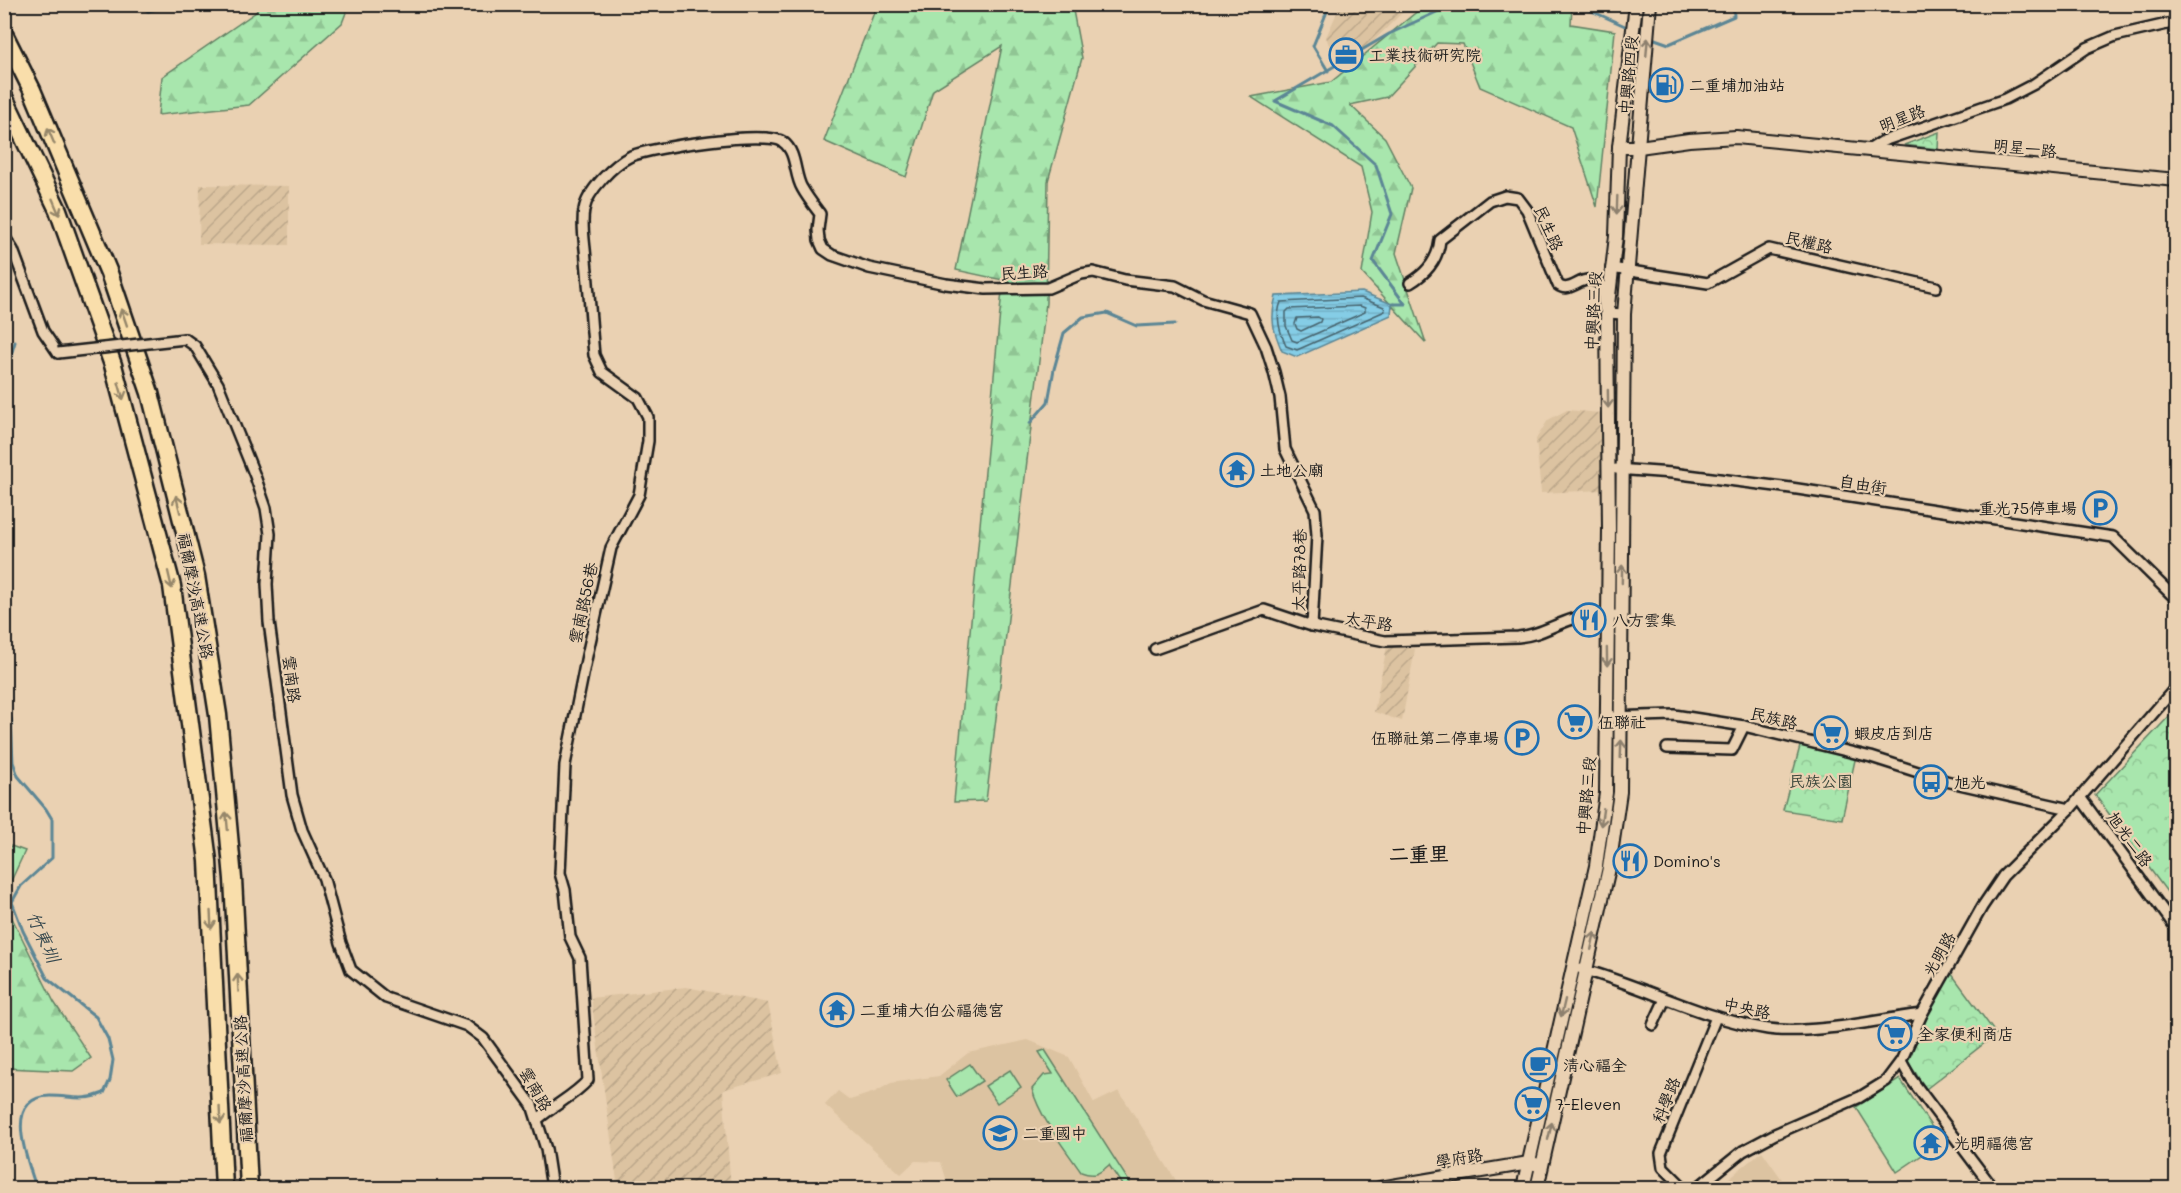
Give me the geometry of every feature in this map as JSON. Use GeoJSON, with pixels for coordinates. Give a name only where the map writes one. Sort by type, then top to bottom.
{"type":"FeatureCollection","features":[{"type":"Feature","properties":{"kind":"highway","name":"福爾摩沙高速公路"},"geometry":{"type":"LineString","coordinates":[[4,34],[32,90],[109,273],[150,393],[196,576],[218,715],[233,879],[249,1188]]}},
{"type":"Feature","properties":{"kind":"highway","name":"福爾摩沙高速公路"},"geometry":{"type":"LineString","coordinates":[[4,97],[58,210],[113,365],[172,586],[208,861],[224,1188]]}},
{"type":"Feature","properties":{"kind":"main road","name":"中興路四段"},"geometry":{"type":"LineString","coordinates":[[1619,147],[1636,4]]}},
{"type":"Feature","properties":{"kind":"main road","name":"中興路四段"},"geometry":{"type":"LineString","coordinates":[[1638,147],[1650,4]]}},
{"type":"Feature","properties":{"kind":"main road","name":"明星路"},"geometry":{"type":"LineString","coordinates":[[1619,147],[1736,137],[1870,149]]}},
{"type":"Feature","properties":{"kind":"main road","name":"中興路三段"},"geometry":{"type":"LineString","coordinates":[[1523,1188],[1596,867],[1606,793],[1608,717],[1607,313],[1616,236],[1619,147]]}},
{"type":"Feature","properties":{"kind":"main road","name":"中興路三段"},"geometry":{"type":"LineString","coordinates":[[1537,1188],[1609,868],[1620,792],[1624,314],[1638,147]]}},
{"type":"Feature","properties":{"kind":"main road","name":"明星一路"},"geometry":{"type":"LineString","coordinates":[[1870,149],[2176,180]]}},
{"type":"Feature","properties":{"kind":"main road","name":"學府路"},"geometry":{"type":"LineString","coordinates":[[1380,1188],[1529,1163],[1542,1166]]}},
{"type":"Feature","properties":{"kind":"street","name":"明星路"},"geometry":{"type":"LineString","coordinates":[[1870,149],[1884,141],[2005,99],[2034,84],[2087,48],[2115,36],[2176,21]]}},
{"type":"Feature","properties":{"kind":"street","name":"民生路"},"geometry":{"type":"LineString","coordinates":[[673,146],[758,136],[774,138],[784,143],[792,155],[801,186],[820,214],[818,230],[823,249],[832,255],[869,268],[946,284],[986,289],[1048,288],[1081,274],[1093,272],[1125,280],[1175,286],[1203,300],[1250,313],[1274,372],[1282,406],[1285,449]]}},
{"type":"Feature","properties":{"kind":"street","name":"雲南路56巷"},"geometry":{"type":"LineString","coordinates":[[538,1119],[561,1101],[577,1093],[588,1080],[580,958],[570,937],[565,890],[560,873],[565,765],[611,548],[639,495],[648,441],[648,417],[638,398],[602,372],[594,355],[584,236],[584,208],[597,186],[612,169],[630,157],[650,150],[673,146]]}},
{"type":"Feature","properties":{"kind":"street","name":"民生路"},"geometry":{"type":"LineString","coordinates":[[1410,283],[1426,273],[1439,250],[1440,240],[1490,201],[1505,196],[1518,198],[1527,210],[1558,285],[1568,289],[1577,282],[1597,281],[1602,286],[1604,308],[1607,313]]}},
{"type":"Feature","properties":{"kind":"street","name":"雲南路"},"geometry":{"type":"LineString","coordinates":[[4,236],[13,249],[43,331],[58,352],[185,339],[195,346],[218,384],[266,508],[270,534],[267,584],[269,622],[292,795],[302,830],[324,879],[341,943],[351,970],[386,998],[467,1026],[483,1038],[532,1104],[546,1149],[552,1188]]}},
{"type":"Feature","properties":{"kind":"street","name":"民權路"},"geometry":{"type":"LineString","coordinates":[[1611,268],[1708,283],[1769,249],[1936,287]]}},
{"type":"Feature","properties":{"kind":"street"},"geometry":{"type":"LineString","coordinates":[[1607,313],[1624,314]]}},
{"type":"Feature","properties":{"kind":"street","name":"太平路78巷"},"geometry":{"type":"LineString","coordinates":[[1285,449],[1315,510],[1317,535],[1312,626]]}},
{"type":"Feature","properties":{"kind":"street","name":"自由街"},"geometry":{"type":"LineString","coordinates":[[1608,469],[1672,473],[1791,488],[2113,537],[2176,599]]}},
{"type":"Feature","properties":{"kind":"street","name":"太平路"},"geometry":{"type":"LineString","coordinates":[[1155,649],[1264,610],[1312,626],[1384,641],[1518,637],[1535,635],[1570,620],[1590,615],[1621,615]]}},
{"type":"Feature","properties":{"kind":"street","name":"光明路"},"geometry":{"type":"LineString","coordinates":[[1697,1188],[1743,1151],[1775,1134],[1860,1097],[1886,1081],[1901,1061],[1922,1014],[1982,907],[2000,881],[2070,809],[2176,687]]}},
{"type":"Feature","properties":{"kind":"street","name":"民族路"},"geometry":{"type":"LineString","coordinates":[[1608,717],[1674,715],[1744,726],[1871,757],[1946,781],[2070,809]]}},
{"type":"Feature","properties":{"kind":"street"},"geometry":{"type":"LineString","coordinates":[[1667,748],[1732,750],[1744,726]]}},
{"type":"Feature","properties":{"kind":"street","name":"旭光二路"},"geometry":{"type":"LineString","coordinates":[[2080,797],[2176,928]]}},
{"type":"Feature","properties":{"kind":"street","name":"中央路"},"geometry":{"type":"LineString","coordinates":[[1573,967],[1716,1017],[1768,1029],[1803,1030],[1922,1014]]}},
{"type":"Feature","properties":{"kind":"street"},"geometry":{"type":"LineString","coordinates":[[1653,1025],[1665,999]]}},
{"type":"Feature","properties":{"kind":"street","name":"科學路"},"geometry":{"type":"LineString","coordinates":[[1684,1188],[1663,1167],[1661,1153],[1716,1017]]}},
{"type":"Feature","properties":{"kind":"street"},"geometry":{"type":"LineString","coordinates":[[1901,1061],[1911,1079],[1993,1188]]}},
{"type":"Feature","properties":{"kind":"shaded area","name":"工業技術研究院"},"geometry":{"type":"Polygon","coordinates":[[[1341,4],[1410,5],[1340,74],[1326,37],[1341,4]]]}},
{"type":"Feature","properties":{"kind":"shaded area"},"geometry":{"type":"Polygon","coordinates":[[[200,185],[289,186],[289,245],[199,244],[200,185]]]}},
{"type":"Feature","properties":{"kind":"shaded area"},"geometry":{"type":"Polygon","coordinates":[[[1567,410],[1600,413],[1602,490],[1541,493],[1536,439],[1548,420],[1567,410]]]}},
{"type":"Feature","properties":{"kind":"shaded area"},"geometry":{"type":"Polygon","coordinates":[[[1387,646],[1415,649],[1402,721],[1374,712],[1387,646]]]}},
{"type":"Feature","properties":{"kind":"shaded area"},"geometry":{"type":"Polygon","coordinates":[[[686,987],[768,1003],[782,1073],[723,1090],[731,1188],[618,1188],[591,998],[686,987]]]}},
{"type":"Feature","properties":{"kind":"shaded area","name":"二重國中"},"geometry":{"type":"Polygon","coordinates":[[[1028,1040],[1069,1057],[1094,1103],[1119,1091],[1179,1185],[1172,1188],[949,1188],[941,1162],[915,1161],[901,1174],[825,1105],[838,1091],[850,1100],[875,1092],[891,1083],[939,1076],[968,1053],[1028,1040]]]}},
{"type":"Feature","properties":{"kind":"shaded area"},"geometry":{"type":"Polygon","coordinates":[[[1762,1151],[1788,1188],[1717,1188],[1762,1151]]]}},
{"type":"Feature","properties":{"kind":"green space"},"geometry":{"type":"Polygon","coordinates":[[[260,5],[349,5],[342,23],[249,105],[158,115],[162,77],[256,12],[260,5]]]}},
{"type":"Feature","properties":{"kind":"green space"},"geometry":{"type":"Polygon","coordinates":[[[877,5],[1072,5],[1082,58],[1048,181],[1046,303],[986,801],[954,802],[1003,280],[956,270],[1002,46],[933,90],[906,177],[824,141],[877,5]]]}},
{"type":"Feature","properties":{"kind":"green space"},"geometry":{"type":"Polygon","coordinates":[[[1425,5],[1572,5],[1571,24],[1615,31],[1597,207],[1571,127],[1480,87],[1463,44],[1437,43],[1387,97],[1350,105],[1385,138],[1411,188],[1396,253],[1426,343],[1362,273],[1372,212],[1361,167],[1251,97],[1331,82],[1425,5]]]}},
{"type":"Feature","properties":{"kind":"green space"},"geometry":{"type":"Polygon","coordinates":[[[1939,132],[1938,149],[1904,145],[1939,132]]]}},
{"type":"Feature","properties":{"kind":"green space"},"geometry":{"type":"Polygon","coordinates":[[[2176,709],[2176,904],[2095,795],[2176,709]]]}},
{"type":"Feature","properties":{"kind":"green space","name":"民族公園"},"geometry":{"type":"Polygon","coordinates":[[[1802,739],[1857,751],[1842,819],[1783,810],[1802,739]]]}},
{"type":"Feature","properties":{"kind":"green space"},"geometry":{"type":"Polygon","coordinates":[[[11,846],[25,851],[5,894],[5,849],[11,846]]]}},
{"type":"Feature","properties":{"kind":"green space"},"geometry":{"type":"Polygon","coordinates":[[[5,904],[54,1002],[91,1058],[73,1071],[5,1068],[5,904]]]}},
{"type":"Feature","properties":{"kind":"green space"},"geometry":{"type":"Polygon","coordinates":[[[1951,973],[1996,1034],[1926,1089],[1908,1062],[1928,1013],[1951,973]]]}},
{"type":"Feature","properties":{"kind":"green space"},"geometry":{"type":"Polygon","coordinates":[[[1045,1050],[1130,1183],[1124,1188],[1109,1165],[1096,1174],[1081,1172],[1041,1111],[1032,1089],[1044,1075],[1053,1074],[1039,1052],[1045,1050]]]}},
{"type":"Feature","properties":{"kind":"green space"},"geometry":{"type":"Polygon","coordinates":[[[970,1064],[982,1081],[957,1097],[946,1080],[970,1064]]]}},
{"type":"Feature","properties":{"kind":"green space"},"geometry":{"type":"Polygon","coordinates":[[[1010,1070],[1021,1087],[997,1103],[985,1086],[1010,1070]]]}},
{"type":"Feature","properties":{"kind":"green space"},"geometry":{"type":"Polygon","coordinates":[[[1900,1079],[1933,1129],[1917,1139],[1925,1153],[1897,1172],[1856,1107],[1900,1079]]]}},
{"type":"Feature","properties":{"kind":"water"},"geometry":{"type":"Polygon","coordinates":[[[1362,292],[1392,304],[1391,315],[1297,357],[1282,351],[1273,324],[1276,296],[1362,292]]]}},
{"type":"Feature","properties":{"kind":"waterway","name":"竹東圳"},"geometry":{"type":"LineString","coordinates":[[138,4],[148,11],[180,4]]}},
{"type":"Feature","properties":{"kind":"waterway"},"geometry":{"type":"LineString","coordinates":[[1328,71],[1313,46],[1330,4]]}},
{"type":"Feature","properties":{"kind":"waterway"},"geometry":{"type":"LineString","coordinates":[[1392,304],[1405,304],[1373,261],[1392,214],[1376,165],[1333,126],[1275,101],[1389,34],[1454,4]]}},
{"type":"Feature","properties":{"kind":"waterway"},"geometry":{"type":"LineString","coordinates":[[1576,4],[1625,26]]}},
{"type":"Feature","properties":{"kind":"waterway"},"geometry":{"type":"LineString","coordinates":[[1652,38],[1669,44],[1734,16],[1733,4]]}},
{"type":"Feature","properties":{"kind":"waterway"},"geometry":{"type":"LineString","coordinates":[[1030,423],[1048,402],[1064,333],[1083,317],[1107,313],[1137,326],[1175,324]]}},
{"type":"Feature","properties":{"kind":"waterway","name":"竹東圳"},"geometry":{"type":"LineString","coordinates":[[4,378],[15,342]]}},
{"type":"Feature","properties":{"kind":"waterway","name":"竹東圳"},"geometry":{"type":"LineString","coordinates":[[4,702],[11,719],[13,762],[18,776],[52,819],[52,858],[21,886],[12,902],[23,931],[47,978],[96,1017],[108,1039],[113,1060],[110,1080],[104,1093],[83,1098],[50,1096],[35,1099],[26,1107],[22,1118],[22,1131],[27,1160],[35,1184]]}},
{"type":"Feature","properties":{"kind":"place","name":"工業技術研究院"},"geometry":{"type":"Point","coordinates":[1346,55]}},
{"type":"Feature","properties":{"kind":"place","name":"二重埔加油站"},"geometry":{"type":"Point","coordinates":[1666,85]}},
{"type":"Feature","properties":{"kind":"place","name":"土地公廟"},"geometry":{"type":"Point","coordinates":[1237,470]}},
{"type":"Feature","properties":{"kind":"place","name":"重光75停車場"},"geometry":{"type":"Point","coordinates":[2100,508]}},
{"type":"Feature","properties":{"kind":"place","name":"八方雲集"},"geometry":{"type":"Point","coordinates":[1589,620]}},
{"type":"Feature","properties":{"kind":"place","name":"伍聯社"},"geometry":{"type":"Point","coordinates":[1575,722]}},
{"type":"Feature","properties":{"kind":"place","name":"蝦皮店到店"},"geometry":{"type":"Point","coordinates":[1831,733]}},
{"type":"Feature","properties":{"kind":"place","name":"伍聯社第二停車場"},"geometry":{"type":"Point","coordinates":[1522,738]}},
{"type":"Feature","properties":{"kind":"place","name":"旭光"},"geometry":{"type":"Point","coordinates":[1931,782]}},
{"type":"Feature","properties":{"kind":"place","name":"Domino's"},"geometry":{"type":"Point","coordinates":[1630,861]}},
{"type":"Feature","properties":{"kind":"place","name":"二重埔大伯公福德宮"},"geometry":{"type":"Point","coordinates":[837,1010]}},
{"type":"Feature","properties":{"kind":"place","name":"全家便利商店"},"geometry":{"type":"Point","coordinates":[1895,1034]}},
{"type":"Feature","properties":{"kind":"place","name":"清心福全"},"geometry":{"type":"Point","coordinates":[1540,1065]}},
{"type":"Feature","properties":{"kind":"place","name":"7-Eleven"},"geometry":{"type":"Point","coordinates":[1532,1104]}},
{"type":"Feature","properties":{"kind":"place","name":"二重國中"},"geometry":{"type":"Point","coordinates":[1000,1133]}},
{"type":"Feature","properties":{"kind":"place","name":"光明福德宮"},"geometry":{"type":"Point","coordinates":[1931,1143]}},
{"type":"Feature","properties":{"kind":"district","name":"二重里"},"geometry":{"type":"Point","coordinates":[1419,854]}}]}
